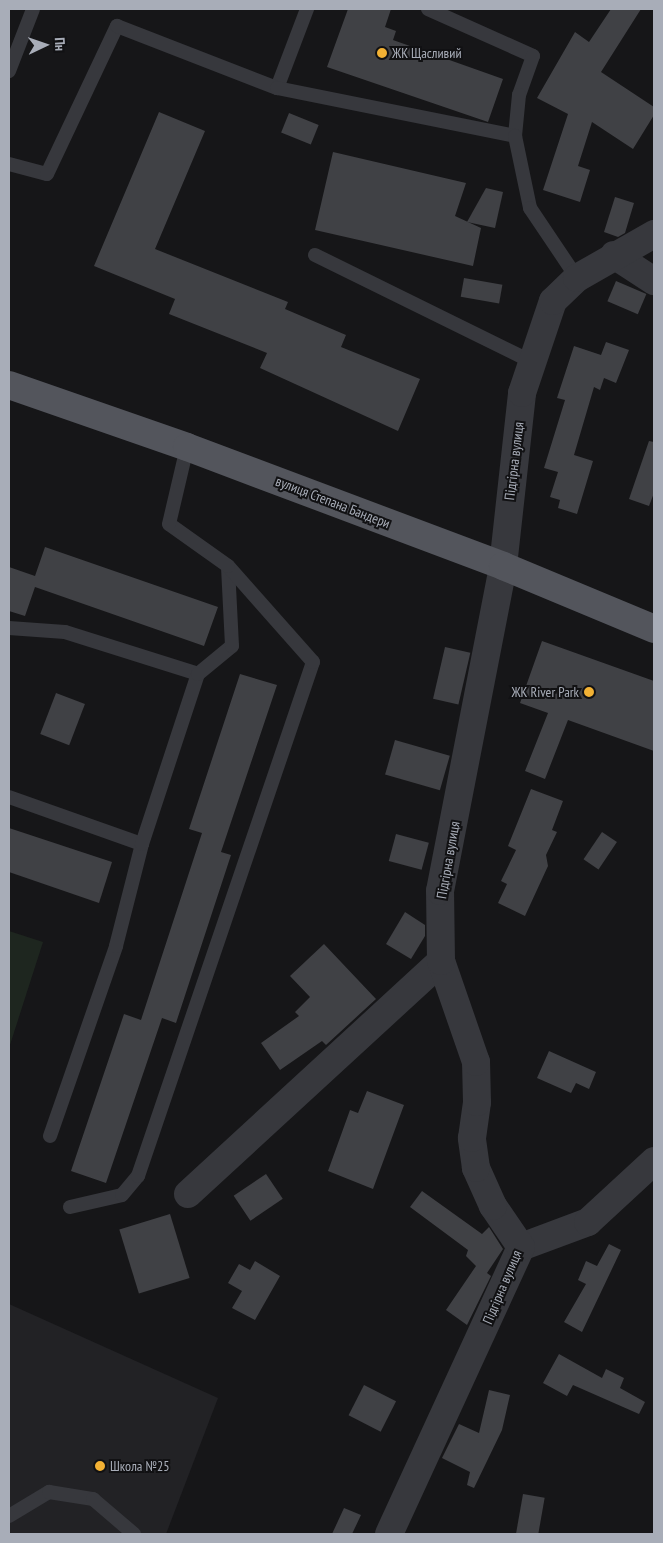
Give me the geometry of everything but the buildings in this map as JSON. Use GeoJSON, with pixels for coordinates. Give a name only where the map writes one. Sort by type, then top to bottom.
{"type":"FeatureCollection","features":[{"type":"Feature","properties":{"kind":"main road","name":"вулиця Степана Бандери"},"geometry":{"type":"LineString","coordinates":[[9,385],[187,446],[503,566],[654,629]]}},
{"type":"Feature","properties":{"kind":"street","name":"Підгірна вулиця"},"geometry":{"type":"LineString","coordinates":[[389,1534],[522,1247],[493,1206],[476,1168],[472,1138],[478,1102],[476,1062],[441,960],[440,891],[503,566],[522,393],[553,301],[577,278],[614,255],[654,234]]}},
{"type":"Feature","properties":{"kind":"street"},"geometry":{"type":"LineString","coordinates":[[614,255],[654,281]]}},
{"type":"Feature","properties":{"kind":"street"},"geometry":{"type":"LineString","coordinates":[[188,1194],[441,960]]}},
{"type":"Feature","properties":{"kind":"street"},"geometry":{"type":"LineString","coordinates":[[522,1247],[588,1222],[654,1161]]}},
{"type":"Feature","properties":{"kind":"lane"},"geometry":{"type":"LineString","coordinates":[[9,71],[33,9]]}},
{"type":"Feature","properties":{"kind":"lane"},"geometry":{"type":"LineString","coordinates":[[277,88],[307,9]]}},
{"type":"Feature","properties":{"kind":"lane"},"geometry":{"type":"LineString","coordinates":[[428,9],[533,56],[519,95],[514,136],[530,208],[577,278]]}},
{"type":"Feature","properties":{"kind":"lane"},"geometry":{"type":"LineString","coordinates":[[9,164],[47,174],[117,26],[277,88],[514,136]]}},
{"type":"Feature","properties":{"kind":"lane"},"geometry":{"type":"LineString","coordinates":[[315,255],[532,362]]}},
{"type":"Feature","properties":{"kind":"lane"},"geometry":{"type":"LineString","coordinates":[[70,1207],[122,1195],[138,1176],[313,662],[228,566],[169,524],[187,446]]}},
{"type":"Feature","properties":{"kind":"lane"},"geometry":{"type":"LineString","coordinates":[[50,1136],[116,946],[142,844],[198,674],[232,646],[228,566]]}},
{"type":"Feature","properties":{"kind":"lane"},"geometry":{"type":"LineString","coordinates":[[9,628],[65,632],[198,674]]}},
{"type":"Feature","properties":{"kind":"lane"},"geometry":{"type":"LineString","coordinates":[[9,798],[142,844]]}},
{"type":"Feature","properties":{"kind":"lane"},"geometry":{"type":"LineString","coordinates":[[9,1516],[49,1492],[93,1499],[134,1534]]}},
{"type":"Feature","properties":{"kind":"shaded area"},"geometry":{"type":"Polygon","coordinates":[[[9,931],[43,942],[9,1048],[9,931]]]}},
{"type":"Feature","properties":{"kind":"shaded area","name":"Школа №25"},"geometry":{"type":"Polygon","coordinates":[[[9,1304],[218,1398],[166,1534],[9,1534],[9,1304]]]}},
{"type":"Feature","properties":{"kind":"place","name":"ЖК Щасливий"},"geometry":{"type":"Point","coordinates":[382,53]}},
{"type":"Feature","properties":{"kind":"place","name":"ЖК River Park"},"geometry":{"type":"Point","coordinates":[589,692]}},
{"type":"Feature","properties":{"kind":"place","name":"Школа №25"},"geometry":{"type":"Point","coordinates":[100,1466]}}]}
